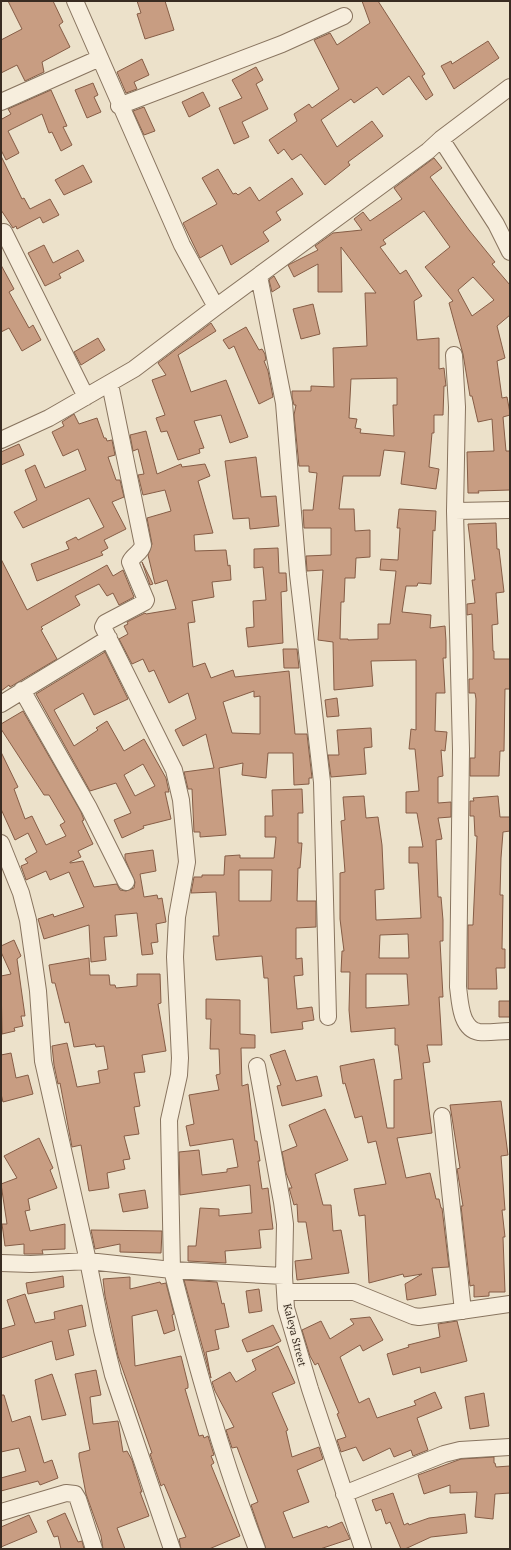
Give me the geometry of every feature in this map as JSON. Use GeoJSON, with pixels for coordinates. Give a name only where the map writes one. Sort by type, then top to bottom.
{"type":"FeatureCollection","features":[{"type":"Feature","properties":{"kind":"street"},"geometry":{"type":"LineString","coordinates":[[75,1],[119,106],[182,245],[216,307]]}},
{"type":"Feature","properties":{"kind":"street"},"geometry":{"type":"LineString","coordinates":[[119,106],[282,44],[344,16]]}},
{"type":"Feature","properties":{"kind":"street"},"geometry":{"type":"LineString","coordinates":[[1,102],[100,58]]}},
{"type":"Feature","properties":{"kind":"street"},"geometry":{"type":"LineString","coordinates":[[1,440],[49,418],[134,369],[428,151],[441,139],[510,87]]}},
{"type":"Feature","properties":{"kind":"street"},"geometry":{"type":"LineString","coordinates":[[441,139],[496,224],[510,252]]}},
{"type":"Feature","properties":{"kind":"street"},"geometry":{"type":"LineString","coordinates":[[4,232],[86,397]]}},
{"type":"Feature","properties":{"kind":"street"},"geometry":{"type":"LineString","coordinates":[[259,276],[284,403],[298,574],[322,782],[328,1017]]}},
{"type":"Feature","properties":{"kind":"street"},"geometry":{"type":"LineString","coordinates":[[454,355],[457,407],[456,511],[461,750],[458,987],[463,1017],[477,1032],[510,1031]]}},
{"type":"Feature","properties":{"kind":"street"},"geometry":{"type":"LineString","coordinates":[[110,384],[143,545],[142,550],[130,562],[146,600],[145,602],[105,623],[103,627],[174,770],[181,800],[187,862],[177,917],[175,957],[180,1058],[179,1075],[169,1120],[172,1270],[193,1354],[219,1443],[257,1549]]}},
{"type":"Feature","properties":{"kind":"street"},"geometry":{"type":"LineString","coordinates":[[456,511],[510,510]]}},
{"type":"Feature","properties":{"kind":"street"},"geometry":{"type":"LineString","coordinates":[[1,704],[109,638]]}},
{"type":"Feature","properties":{"kind":"street"},"geometry":{"type":"LineString","coordinates":[[22,690],[89,808],[126,882]]}},
{"type":"Feature","properties":{"kind":"street"},"geometry":{"type":"LineString","coordinates":[[1,843],[21,893],[28,920],[38,991],[43,1061],[113,1375],[172,1549]]}},
{"type":"Feature","properties":{"kind":"street","name":"Kaleya Street"},"geometry":{"type":"LineString","coordinates":[[257,1066],[285,1224],[286,1308],[294,1339],[363,1549]]}},
{"type":"Feature","properties":{"kind":"street"},"geometry":{"type":"LineString","coordinates":[[442,1116],[463,1311]]}},
{"type":"Feature","properties":{"kind":"street"},"geometry":{"type":"LineString","coordinates":[[1,1263],[31,1264],[88,1261],[354,1292],[413,1316],[419,1317],[510,1304]]}},
{"type":"Feature","properties":{"kind":"street"},"geometry":{"type":"LineString","coordinates":[[344,1494],[444,1454],[460,1450],[510,1447]]}},
{"type":"Feature","properties":{"kind":"street"},"geometry":{"type":"LineString","coordinates":[[1,1512],[66,1492],[75,1494],[78,1499],[94,1549]]}},
{"type":"Feature","properties":{"kind":"building"},"geometry":{"type":"Polygon","coordinates":[[[8,1],[53,1],[63,22],[59,25],[70,47],[42,62],[44,72],[25,81],[17,65],[1,73],[1,40],[22,29],[8,1]]]}},
{"type":"Feature","properties":{"kind":"building"},"geometry":{"type":"Polygon","coordinates":[[[137,1],[165,1],[174,30],[145,39],[137,14],[141,13],[137,1]]]}},
{"type":"Feature","properties":{"kind":"building"},"geometry":{"type":"Polygon","coordinates":[[[362,1],[378,1],[425,74],[422,76],[433,95],[426,100],[409,76],[383,95],[377,87],[354,103],[351,99],[321,120],[337,147],[372,121],[383,136],[348,162],[350,165],[325,185],[301,154],[292,160],[284,149],[278,154],[269,140],[297,121],[294,114],[309,104],[312,108],[339,89],[314,40],[330,33],[337,45],[370,23],[362,1]]]}},
{"type":"Feature","properties":{"kind":"building"},"geometry":{"type":"Polygon","coordinates":[[[488,41],[499,58],[454,89],[441,66],[451,61],[452,64],[488,41]]]}},
{"type":"Feature","properties":{"kind":"building"},"geometry":{"type":"Polygon","coordinates":[[[142,59],[149,75],[134,82],[137,89],[126,93],[117,72],[142,59]]]}},
{"type":"Feature","properties":{"kind":"building"},"geometry":{"type":"Polygon","coordinates":[[[256,67],[263,80],[256,84],[268,109],[242,122],[249,137],[234,144],[219,108],[242,98],[232,80],[256,67]]]}},
{"type":"Feature","properties":{"kind":"building"},"geometry":{"type":"Polygon","coordinates":[[[93,83],[98,95],[94,97],[101,112],[87,118],[75,90],[93,83]]]}},
{"type":"Feature","properties":{"kind":"building"},"geometry":{"type":"Polygon","coordinates":[[[51,90],[67,126],[63,127],[72,145],[61,151],[52,132],[49,133],[42,114],[8,131],[19,153],[6,160],[1,150],[1,116],[2,119],[11,114],[8,109],[51,90]]]}},
{"type":"Feature","properties":{"kind":"building"},"geometry":{"type":"Polygon","coordinates":[[[203,92],[210,106],[189,117],[182,102],[203,92]]]}},
{"type":"Feature","properties":{"kind":"building"},"geometry":{"type":"Polygon","coordinates":[[[144,107],[155,131],[144,135],[133,111],[144,107]]]}},
{"type":"Feature","properties":{"kind":"building"},"geometry":{"type":"Polygon","coordinates":[[[1,156],[22,199],[24,198],[30,209],[50,199],[59,215],[43,223],[40,217],[17,229],[16,226],[13,228],[1,210],[1,156]]]}},
{"type":"Feature","properties":{"kind":"building"},"geometry":{"type":"Polygon","coordinates":[[[434,158],[442,168],[430,177],[469,230],[495,262],[492,264],[510,285],[510,315],[497,326],[505,358],[497,361],[502,398],[507,397],[510,413],[510,415],[503,417],[506,451],[510,451],[510,490],[478,491],[479,493],[468,493],[467,452],[494,451],[492,419],[478,422],[472,396],[470,396],[463,354],[449,303],[453,301],[425,267],[450,247],[424,211],[383,240],[386,244],[380,247],[400,274],[406,270],[422,296],[414,301],[417,340],[439,338],[439,369],[444,368],[446,386],[444,386],[443,415],[434,415],[434,433],[432,433],[429,467],[439,469],[436,489],[401,484],[405,452],[384,450],[380,476],[343,476],[339,509],[354,509],[355,531],[370,530],[370,557],[356,558],[355,578],[345,578],[344,602],[341,602],[340,639],[348,640],[378,639],[378,624],[390,624],[396,571],[380,570],[381,559],[398,560],[400,528],[397,528],[399,509],[436,511],[435,531],[433,530],[431,584],[418,583],[417,586],[406,586],[402,612],[431,615],[430,628],[445,626],[446,658],[443,658],[445,693],[436,693],[435,731],[447,732],[445,751],[441,750],[443,776],[438,777],[438,803],[451,802],[451,817],[438,818],[442,839],[436,840],[438,897],[441,897],[443,920],[443,941],[440,941],[443,997],[439,997],[442,1045],[427,1045],[430,1062],[423,1063],[432,1133],[397,1138],[406,1178],[430,1173],[436,1199],[439,1199],[442,1208],[449,1267],[432,1268],[436,1295],[407,1300],[405,1284],[422,1274],[404,1277],[403,1274],[369,1283],[365,1215],[359,1216],[354,1189],[386,1184],[376,1141],[368,1143],[362,1116],[355,1118],[345,1083],[343,1084],[340,1066],[374,1059],[387,1128],[394,1128],[394,1080],[402,1079],[398,1045],[395,1045],[395,1028],[351,1032],[349,1010],[350,972],[341,972],[342,951],[344,951],[340,919],[340,873],[345,872],[341,821],[345,820],[343,797],[364,796],[366,818],[378,817],[382,845],[384,889],[375,890],[376,920],[421,918],[418,863],[409,863],[409,847],[423,847],[417,813],[406,813],[406,792],[419,791],[415,749],[409,749],[411,729],[416,730],[416,660],[371,661],[373,686],[334,690],[333,642],[318,640],[323,570],[307,571],[306,556],[331,555],[331,528],[304,528],[303,510],[313,510],[317,473],[309,472],[309,466],[299,466],[294,415],[296,405],[294,405],[292,397],[292,391],[311,391],[311,386],[334,387],[333,348],[367,346],[365,293],[376,293],[341,247],[342,292],[318,292],[318,264],[294,277],[288,265],[318,250],[315,246],[333,233],[362,230],[354,219],[363,212],[370,221],[402,199],[394,188],[434,158]],[[473,277],[458,290],[472,316],[494,300],[473,277]],[[397,378],[351,379],[349,418],[357,419],[355,428],[361,429],[360,433],[394,436],[393,405],[397,405],[397,378]],[[408,934],[380,935],[379,958],[409,958],[408,934]],[[366,974],[366,1008],[409,1005],[407,974],[366,974]]]}},
{"type":"Feature","properties":{"kind":"building"},"geometry":{"type":"Polygon","coordinates":[[[83,165],[92,182],[64,195],[55,180],[83,165]]]}},
{"type":"Feature","properties":{"kind":"building"},"geometry":{"type":"Polygon","coordinates":[[[218,169],[233,194],[236,193],[238,195],[250,187],[259,201],[292,178],[303,194],[276,212],[281,220],[263,232],[269,241],[231,265],[222,245],[200,258],[183,223],[217,204],[202,178],[218,169]]]}},
{"type":"Feature","properties":{"kind":"building"},"geometry":{"type":"Polygon","coordinates":[[[44,245],[53,263],[78,250],[84,261],[59,274],[61,278],[45,286],[28,253],[44,245]]]}},
{"type":"Feature","properties":{"kind":"building"},"geometry":{"type":"Polygon","coordinates":[[[1,265],[14,289],[9,292],[29,328],[33,325],[41,340],[22,351],[9,328],[1,332],[1,265]]]}},
{"type":"Feature","properties":{"kind":"building"},"geometry":{"type":"Polygon","coordinates":[[[274,276],[280,287],[272,292],[269,280],[274,276]]]}},
{"type":"Feature","properties":{"kind":"building"},"geometry":{"type":"Polygon","coordinates":[[[313,304],[320,334],[301,339],[293,309],[313,304]]]}},
{"type":"Feature","properties":{"kind":"building"},"geometry":{"type":"Polygon","coordinates":[[[211,323],[216,331],[178,355],[191,392],[226,380],[248,437],[230,443],[221,415],[194,421],[204,448],[199,449],[200,453],[178,460],[167,431],[161,432],[156,418],[165,415],[152,380],[166,375],[158,363],[211,323]]]}},
{"type":"Feature","properties":{"kind":"building"},"geometry":{"type":"Polygon","coordinates":[[[246,327],[259,350],[262,349],[265,354],[266,360],[264,361],[268,371],[273,397],[259,404],[234,346],[229,349],[223,340],[246,327]]]}},
{"type":"Feature","properties":{"kind":"building"},"geometry":{"type":"Polygon","coordinates":[[[98,338],[105,350],[81,365],[74,352],[98,338]]]}},
{"type":"Feature","properties":{"kind":"building"},"geometry":{"type":"Polygon","coordinates":[[[74,414],[79,424],[97,418],[104,438],[106,438],[107,441],[112,440],[115,455],[108,457],[116,480],[120,480],[124,497],[112,502],[126,529],[104,540],[108,548],[101,552],[103,555],[37,581],[31,564],[69,549],[66,542],[76,537],[78,540],[104,527],[89,498],[23,528],[14,512],[37,500],[25,470],[35,465],[45,488],[86,470],[78,449],[63,456],[52,432],[64,426],[62,422],[74,414]]]}},
{"type":"Feature","properties":{"kind":"building"},"geometry":{"type":"Polygon","coordinates":[[[146,431],[157,474],[181,464],[182,467],[205,464],[210,476],[198,481],[213,533],[194,535],[195,551],[226,550],[228,566],[230,565],[231,580],[212,582],[214,597],[192,601],[195,622],[188,623],[193,667],[205,663],[211,678],[233,670],[235,677],[289,671],[295,734],[307,734],[312,778],[309,778],[309,784],[294,785],[293,753],[268,753],[266,778],[242,775],[243,763],[219,768],[226,835],[200,837],[200,832],[194,832],[192,789],[188,789],[184,772],[214,768],[206,734],[183,746],[175,730],[196,719],[188,693],[169,703],[154,670],[149,672],[143,659],[132,664],[119,639],[128,634],[124,626],[128,624],[127,622],[145,613],[176,609],[167,580],[155,584],[148,555],[152,544],[147,518],[171,511],[165,490],[143,495],[138,475],[144,474],[138,449],[133,451],[130,435],[146,431]],[[254,691],[223,702],[232,733],[260,734],[260,696],[254,697],[254,691]]]}},
{"type":"Feature","properties":{"kind":"building"},"geometry":{"type":"Polygon","coordinates":[[[19,444],[24,455],[1,465],[1,452],[19,444]]]}},
{"type":"Feature","properties":{"kind":"building"},"geometry":{"type":"Polygon","coordinates":[[[256,457],[261,497],[276,496],[279,526],[250,529],[249,518],[233,519],[225,461],[256,457]]]}},
{"type":"Feature","properties":{"kind":"building"},"geometry":{"type":"Polygon","coordinates":[[[496,523],[497,549],[499,549],[504,592],[496,593],[498,624],[492,625],[493,651],[494,659],[510,659],[510,689],[505,689],[504,751],[500,751],[499,776],[470,776],[470,758],[475,758],[476,699],[475,693],[469,693],[469,679],[473,679],[473,651],[472,614],[467,615],[467,604],[475,603],[472,580],[475,580],[468,524],[496,523]]]}},
{"type":"Feature","properties":{"kind":"building"},"geometry":{"type":"Polygon","coordinates":[[[278,548],[279,573],[286,573],[287,591],[281,592],[283,643],[248,647],[246,628],[254,627],[253,601],[266,600],[263,567],[254,568],[254,549],[278,548]]]}},
{"type":"Feature","properties":{"kind":"building"},"geometry":{"type":"Polygon","coordinates":[[[1,559],[27,610],[107,565],[113,576],[123,570],[134,597],[119,605],[113,593],[107,596],[99,584],[75,596],[80,605],[41,627],[43,629],[41,630],[57,659],[10,687],[9,685],[1,691],[1,559]]]}},
{"type":"Feature","properties":{"kind":"building"},"geometry":{"type":"Polygon","coordinates":[[[142,562],[153,584],[150,585],[142,562]]]}},
{"type":"Feature","properties":{"kind":"building"},"geometry":{"type":"Polygon","coordinates":[[[283,649],[297,649],[299,668],[284,668],[283,649]]]}},
{"type":"Feature","properties":{"kind":"building"},"geometry":{"type":"Polygon","coordinates":[[[105,652],[128,699],[94,715],[83,693],[54,710],[74,746],[98,730],[96,728],[107,721],[124,751],[144,739],[166,778],[169,792],[165,792],[171,819],[143,826],[144,828],[122,838],[114,820],[131,813],[116,783],[90,791],[36,694],[105,652]],[[143,764],[124,775],[135,796],[155,786],[143,764]]]}},
{"type":"Feature","properties":{"kind":"building"},"geometry":{"type":"Polygon","coordinates":[[[337,698],[339,716],[327,717],[325,700],[337,698]]]}},
{"type":"Feature","properties":{"kind":"building"},"geometry":{"type":"Polygon","coordinates":[[[23,711],[81,812],[84,820],[82,821],[93,844],[78,851],[81,857],[70,863],[83,861],[94,887],[117,884],[120,890],[126,891],[134,888],[135,882],[125,859],[125,854],[153,850],[156,871],[140,874],[144,897],[157,895],[158,899],[162,898],[166,922],[156,924],[158,942],[151,943],[153,954],[142,955],[137,913],[115,915],[117,936],[104,937],[106,960],[91,962],[89,925],[44,939],[38,919],[53,914],[54,917],[84,907],[69,872],[50,880],[46,871],[26,880],[21,866],[28,863],[25,859],[37,852],[28,833],[15,840],[1,809],[1,752],[18,787],[14,789],[25,819],[32,816],[46,845],[66,836],[60,825],[65,822],[49,795],[44,795],[1,729],[1,724],[23,711]]]}},
{"type":"Feature","properties":{"kind":"building"},"geometry":{"type":"Polygon","coordinates":[[[371,728],[372,747],[364,748],[366,774],[331,777],[328,755],[339,755],[337,730],[371,728]]]}},
{"type":"Feature","properties":{"kind":"building"},"geometry":{"type":"Polygon","coordinates":[[[302,789],[303,813],[298,813],[298,843],[302,843],[300,868],[298,868],[297,901],[316,901],[316,927],[296,928],[296,959],[302,958],[303,975],[294,976],[297,1009],[312,1007],[314,1020],[302,1022],[303,1029],[271,1033],[268,978],[264,978],[262,956],[216,960],[213,936],[219,936],[216,892],[191,893],[194,877],[202,877],[202,875],[224,875],[225,856],[240,855],[240,858],[274,858],[276,837],[265,837],[265,816],[273,816],[272,790],[302,789]],[[239,870],[239,901],[271,901],[272,870],[239,870]]]}},
{"type":"Feature","properties":{"kind":"building"},"geometry":{"type":"Polygon","coordinates":[[[498,796],[500,817],[510,817],[510,831],[503,832],[501,858],[500,895],[503,895],[502,949],[505,949],[505,968],[496,968],[497,989],[468,989],[468,925],[473,925],[477,836],[475,836],[474,816],[470,816],[470,801],[474,801],[473,798],[498,796]]]}},
{"type":"Feature","properties":{"kind":"building"},"geometry":{"type":"Polygon","coordinates":[[[14,940],[21,956],[17,959],[25,1016],[21,1016],[23,1026],[14,1028],[15,1031],[2,1034],[1,976],[11,974],[1,952],[1,946],[14,940]]]}},
{"type":"Feature","properties":{"kind":"building"},"geometry":{"type":"Polygon","coordinates":[[[89,958],[90,975],[109,975],[110,985],[115,985],[116,988],[137,986],[137,974],[160,974],[161,1003],[158,1004],[166,1051],[142,1055],[145,1072],[134,1073],[140,1106],[134,1107],[139,1134],[124,1136],[130,1159],[123,1160],[125,1169],[107,1173],[109,1188],[89,1191],[81,1145],[72,1147],[60,1083],[58,1084],[54,1065],[52,1046],[67,1043],[77,1087],[100,1083],[98,1071],[108,1069],[104,1046],[96,1047],[95,1044],[74,1047],[69,1022],[65,1023],[55,983],[52,983],[49,965],[89,958]]]}},
{"type":"Feature","properties":{"kind":"building"},"geometry":{"type":"Polygon","coordinates":[[[206,999],[240,1000],[240,1034],[255,1035],[255,1048],[241,1048],[242,1086],[248,1084],[255,1141],[257,1141],[260,1161],[258,1161],[262,1189],[268,1188],[273,1229],[259,1230],[261,1248],[225,1251],[226,1263],[188,1261],[188,1246],[196,1246],[200,1208],[219,1209],[219,1216],[252,1213],[250,1185],[180,1195],[179,1152],[199,1150],[202,1175],[227,1172],[227,1169],[238,1167],[233,1139],[190,1146],[186,1126],[194,1124],[189,1095],[219,1090],[216,1075],[220,1074],[219,1049],[210,1049],[211,1019],[206,1019],[206,999]]]}},
{"type":"Feature","properties":{"kind":"building"},"geometry":{"type":"Polygon","coordinates":[[[499,1001],[510,1001],[510,1017],[499,1017],[499,1001]]]}},
{"type":"Feature","properties":{"kind":"building"},"geometry":{"type":"Polygon","coordinates":[[[285,1050],[296,1081],[317,1076],[322,1096],[282,1106],[277,1086],[281,1085],[270,1055],[285,1050]]]}},
{"type":"Feature","properties":{"kind":"building"},"geometry":{"type":"Polygon","coordinates":[[[11,1053],[16,1078],[28,1075],[33,1094],[3,1102],[1,1094],[1,1055],[11,1053]]]}},
{"type":"Feature","properties":{"kind":"building"},"geometry":{"type":"Polygon","coordinates":[[[501,1101],[508,1155],[501,1156],[505,1210],[502,1210],[505,1237],[503,1237],[505,1292],[489,1292],[489,1296],[474,1297],[474,1285],[470,1286],[461,1206],[463,1206],[457,1169],[460,1168],[450,1105],[501,1101]]]}},
{"type":"Feature","properties":{"kind":"building"},"geometry":{"type":"Polygon","coordinates":[[[325,1109],[348,1160],[315,1174],[323,1205],[331,1205],[333,1231],[341,1230],[349,1273],[297,1280],[295,1261],[312,1259],[306,1222],[298,1222],[297,1204],[294,1205],[289,1188],[292,1188],[286,1173],[282,1152],[297,1146],[289,1125],[325,1109]]]}},
{"type":"Feature","properties":{"kind":"building"},"geometry":{"type":"Polygon","coordinates":[[[39,1138],[53,1168],[50,1170],[57,1188],[28,1199],[30,1210],[25,1211],[30,1231],[65,1224],[65,1249],[42,1250],[43,1254],[24,1254],[24,1244],[5,1246],[2,1224],[7,1224],[1,1184],[17,1178],[4,1156],[39,1138]]]}},
{"type":"Feature","properties":{"kind":"building"},"geometry":{"type":"Polygon","coordinates":[[[145,1190],[148,1208],[123,1212],[119,1194],[145,1190]]]}},
{"type":"Feature","properties":{"kind":"building"},"geometry":{"type":"Polygon","coordinates":[[[91,1230],[162,1231],[161,1253],[120,1252],[120,1244],[95,1249],[91,1230]]]}},
{"type":"Feature","properties":{"kind":"building"},"geometry":{"type":"Polygon","coordinates":[[[63,1276],[64,1287],[28,1294],[26,1283],[63,1276]]]}},
{"type":"Feature","properties":{"kind":"building"},"geometry":{"type":"Polygon","coordinates":[[[130,1277],[130,1289],[160,1282],[161,1284],[166,1283],[174,1314],[172,1315],[175,1330],[164,1334],[157,1310],[132,1316],[135,1366],[181,1356],[188,1384],[188,1388],[185,1389],[199,1436],[203,1435],[204,1438],[208,1436],[214,1455],[211,1456],[214,1463],[211,1465],[240,1536],[209,1549],[181,1549],[179,1539],[186,1537],[164,1484],[161,1486],[150,1454],[152,1453],[118,1356],[105,1296],[103,1279],[130,1277]]]}},
{"type":"Feature","properties":{"kind":"building"},"geometry":{"type":"Polygon","coordinates":[[[184,1280],[217,1282],[222,1304],[224,1303],[229,1327],[215,1330],[219,1349],[206,1352],[211,1378],[184,1280]]]}},
{"type":"Feature","properties":{"kind":"building"},"geometry":{"type":"Polygon","coordinates":[[[259,1289],[262,1311],[249,1313],[246,1291],[259,1289]]]}},
{"type":"Feature","properties":{"kind":"building"},"geometry":{"type":"Polygon","coordinates":[[[25,1294],[35,1323],[55,1319],[54,1312],[82,1305],[86,1326],[68,1330],[74,1355],[56,1360],[52,1341],[1,1358],[1,1329],[15,1325],[7,1300],[25,1294]]]}},
{"type":"Feature","properties":{"kind":"building"},"geometry":{"type":"Polygon","coordinates":[[[370,1317],[383,1340],[363,1351],[360,1345],[340,1357],[359,1403],[369,1398],[377,1418],[416,1405],[414,1401],[435,1392],[442,1408],[417,1418],[428,1450],[413,1456],[411,1450],[394,1457],[390,1448],[363,1461],[356,1447],[341,1452],[337,1440],[346,1437],[337,1414],[339,1413],[318,1363],[315,1365],[310,1356],[302,1330],[321,1321],[330,1339],[354,1324],[350,1319],[370,1317]]]}},
{"type":"Feature","properties":{"kind":"building"},"geometry":{"type":"Polygon","coordinates":[[[457,1321],[467,1361],[421,1373],[420,1367],[393,1375],[387,1354],[409,1347],[408,1345],[440,1337],[438,1324],[457,1321]]]}},
{"type":"Feature","properties":{"kind":"building"},"geometry":{"type":"Polygon","coordinates":[[[273,1325],[281,1341],[272,1346],[247,1352],[242,1340],[273,1325]]]}},
{"type":"Feature","properties":{"kind":"building"},"geometry":{"type":"Polygon","coordinates":[[[278,1346],[295,1383],[272,1393],[288,1430],[286,1431],[292,1457],[319,1447],[323,1459],[297,1470],[309,1502],[283,1512],[293,1538],[327,1526],[328,1528],[342,1522],[350,1539],[320,1549],[266,1549],[251,1505],[258,1502],[237,1447],[232,1448],[226,1430],[234,1427],[215,1391],[212,1382],[230,1372],[236,1382],[256,1370],[252,1360],[278,1346]]]}},
{"type":"Feature","properties":{"kind":"building"},"geometry":{"type":"Polygon","coordinates":[[[96,1370],[101,1395],[90,1397],[93,1424],[118,1421],[123,1452],[127,1451],[132,1460],[142,1492],[140,1492],[149,1516],[117,1528],[125,1549],[103,1549],[101,1536],[86,1494],[79,1457],[79,1453],[90,1450],[75,1374],[96,1370]]]}},
{"type":"Feature","properties":{"kind":"building"},"geometry":{"type":"Polygon","coordinates":[[[52,1374],[66,1415],[42,1420],[35,1380],[52,1374]]]}},
{"type":"Feature","properties":{"kind":"building"},"geometry":{"type":"Polygon","coordinates":[[[484,1393],[489,1426],[470,1429],[465,1397],[484,1393]]]}},
{"type":"Feature","properties":{"kind":"building"},"geometry":{"type":"Polygon","coordinates":[[[1,1395],[4,1395],[12,1422],[30,1416],[44,1463],[52,1460],[58,1478],[40,1485],[38,1481],[1,1491],[1,1478],[26,1471],[19,1448],[1,1452],[1,1395]]]}},
{"type":"Feature","properties":{"kind":"building"},"geometry":{"type":"Polygon","coordinates":[[[494,1457],[496,1467],[510,1466],[510,1493],[495,1494],[493,1519],[475,1517],[477,1492],[450,1493],[450,1485],[424,1494],[418,1475],[461,1459],[494,1457]]]}},
{"type":"Feature","properties":{"kind":"building"},"geometry":{"type":"Polygon","coordinates":[[[393,1493],[404,1525],[408,1523],[409,1525],[429,1518],[465,1514],[467,1533],[431,1537],[405,1549],[401,1549],[390,1522],[386,1524],[381,1509],[376,1511],[372,1500],[393,1493]]]}},
{"type":"Feature","properties":{"kind":"building"},"geometry":{"type":"Polygon","coordinates":[[[65,1513],[78,1542],[82,1541],[84,1549],[61,1549],[58,1536],[54,1537],[47,1521],[65,1513]]]}},
{"type":"Feature","properties":{"kind":"building"},"geometry":{"type":"Polygon","coordinates":[[[29,1515],[37,1532],[1,1547],[1,1527],[29,1515]]]}}]}
